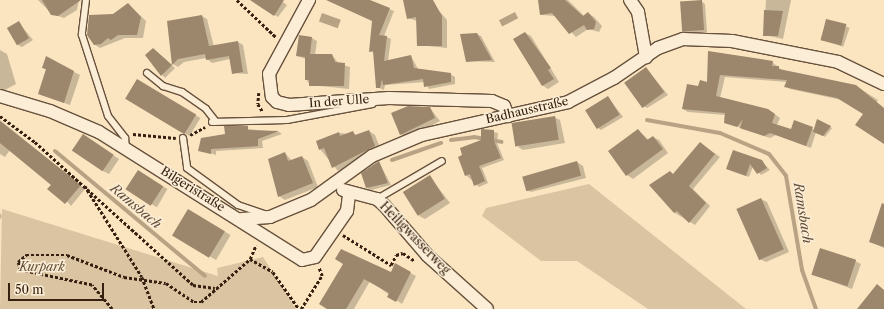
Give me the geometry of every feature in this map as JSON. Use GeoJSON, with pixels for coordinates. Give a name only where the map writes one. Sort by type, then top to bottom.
{"type":"FeatureCollection","features":[{"type":"Feature","properties":{"kind":"street","name":"In der Ulle"},"geometry":{"type":"LineString","coordinates":[[308,0],[268,77],[272,97],[280,104],[389,98],[492,101],[504,106],[508,116]]}},
{"type":"Feature","properties":{"kind":"street"},"geometry":{"type":"LineString","coordinates":[[630,0],[638,12],[646,57]]}},
{"type":"Feature","properties":{"kind":"street","name":"Badhausstraße"},"geometry":{"type":"LineString","coordinates":[[242,219],[270,217],[311,200],[361,164],[401,143],[442,129],[568,102],[678,40],[715,39],[838,62],[884,84]]}},
{"type":"Feature","properties":{"kind":"street","name":"Bilgeristraße"},"geometry":{"type":"LineString","coordinates":[[0,96],[62,115],[126,147],[242,219],[260,234],[302,260],[315,257]]}},
{"type":"Feature","properties":{"kind":"street","name":"Heiligwasserweg"},"geometry":{"type":"LineString","coordinates":[[334,184],[349,195],[377,199],[397,217],[428,256],[487,309]]}},
{"type":"Feature","properties":{"kind":"street"},"geometry":{"type":"LineString","coordinates":[[315,257],[347,211],[349,195]]}},
{"type":"Feature","properties":{"kind":"lane"},"geometry":{"type":"LineString","coordinates":[[86,0],[82,35],[108,116],[121,132],[126,147]]}},
{"type":"Feature","properties":{"kind":"lane"},"geometry":{"type":"LineString","coordinates":[[147,73],[163,86],[194,100],[214,122],[295,119],[377,104],[389,98]]}},
{"type":"Feature","properties":{"kind":"lane"},"geometry":{"type":"LineString","coordinates":[[183,138],[187,168],[238,204],[270,217]]}},
{"type":"Feature","properties":{"kind":"lane"},"geometry":{"type":"LineString","coordinates":[[377,199],[442,162]]}},
{"type":"Feature","properties":{"kind":"path"},"geometry":{"type":"LineString","coordinates":[[238,0],[284,45]]}},
{"type":"Feature","properties":{"kind":"path"},"geometry":{"type":"LineString","coordinates":[[0,116],[82,183],[194,285],[215,288]]}},
{"type":"Feature","properties":{"kind":"path"},"geometry":{"type":"LineString","coordinates":[[121,132],[183,138],[214,122]]}},
{"type":"Feature","properties":{"kind":"path"},"geometry":{"type":"LineString","coordinates":[[82,183],[142,277],[154,309]]}},
{"type":"Feature","properties":{"kind":"path"},"geometry":{"type":"LineString","coordinates":[[334,229],[391,265],[396,256],[403,253],[423,266]]}},
{"type":"Feature","properties":{"kind":"path"},"geometry":{"type":"LineString","coordinates":[[112,309],[92,285],[20,270],[18,262],[26,255],[66,255],[124,277],[142,277],[166,283],[194,302],[201,302],[215,288],[250,259],[260,234]]}},
{"type":"Feature","properties":{"kind":"path"},"geometry":{"type":"LineString","coordinates":[[250,259],[273,272],[299,309],[322,276],[315,257]]}},
{"type":"Feature","properties":{"kind":"green space"},"geometry":{"type":"Polygon","coordinates":[[[589,184],[746,309],[648,309],[577,261],[541,261],[482,216],[486,208],[589,184]]]}},
{"type":"Feature","properties":{"kind":"green space","name":"Kurpark"},"geometry":{"type":"Polygon","coordinates":[[[2,209],[218,276],[217,268],[263,257],[296,309],[0,309],[2,209]]]}},
{"type":"Feature","properties":{"kind":"shaded area"},"geometry":{"type":"Polygon","coordinates":[[[515,12],[518,18],[502,26],[499,20],[515,12]]]}},
{"type":"Feature","properties":{"kind":"shaded area"},"geometry":{"type":"Polygon","coordinates":[[[322,13],[341,20],[338,28],[319,21],[322,13]]]}},
{"type":"Feature","properties":{"kind":"building"},"geometry":{"type":"Polygon","coordinates":[[[42,0],[81,0],[58,16],[51,15],[42,0]]]}},
{"type":"Feature","properties":{"kind":"building"},"geometry":{"type":"Polygon","coordinates":[[[250,0],[284,0],[274,16],[250,0]]]}},
{"type":"Feature","properties":{"kind":"building"},"geometry":{"type":"Polygon","coordinates":[[[326,0],[370,0],[390,8],[379,35],[387,36],[384,61],[411,55],[414,68],[451,73],[451,82],[424,87],[423,79],[383,85],[382,79],[380,88],[376,88],[373,51],[369,52],[372,21],[326,0]]]}},
{"type":"Feature","properties":{"kind":"building"},"geometry":{"type":"Polygon","coordinates":[[[403,0],[433,0],[442,16],[442,46],[417,46],[416,17],[407,19],[403,0]]]}},
{"type":"Feature","properties":{"kind":"building"},"geometry":{"type":"Polygon","coordinates":[[[538,0],[565,0],[583,16],[588,12],[596,22],[594,29],[587,30],[584,25],[569,34],[552,13],[540,15],[538,0]]]}},
{"type":"Feature","properties":{"kind":"building"},"geometry":{"type":"Polygon","coordinates":[[[702,0],[704,30],[682,31],[680,2],[702,0]]]}},
{"type":"Feature","properties":{"kind":"building"},"geometry":{"type":"Polygon","coordinates":[[[128,3],[141,17],[137,35],[118,35],[111,40],[108,38],[101,44],[94,45],[87,35],[89,15],[113,14],[128,3]]]}},
{"type":"Feature","properties":{"kind":"building"},"geometry":{"type":"Polygon","coordinates":[[[764,10],[783,11],[778,36],[763,36],[764,10]]]}},
{"type":"Feature","properties":{"kind":"building"},"geometry":{"type":"Polygon","coordinates":[[[202,15],[209,46],[238,41],[243,72],[232,74],[229,56],[206,60],[205,54],[178,59],[172,65],[167,21],[202,15]]]}},
{"type":"Feature","properties":{"kind":"building"},"geometry":{"type":"Polygon","coordinates":[[[826,19],[846,24],[841,45],[821,40],[826,19]]]}},
{"type":"Feature","properties":{"kind":"building"},"geometry":{"type":"Polygon","coordinates":[[[19,21],[29,38],[17,45],[7,28],[19,21]]]}},
{"type":"Feature","properties":{"kind":"building"},"geometry":{"type":"Polygon","coordinates":[[[525,32],[551,68],[548,70],[554,79],[542,86],[513,39],[525,32]]]}},
{"type":"Feature","properties":{"kind":"building"},"geometry":{"type":"Polygon","coordinates":[[[477,33],[492,60],[466,62],[460,34],[477,33]]]}},
{"type":"Feature","properties":{"kind":"building"},"geometry":{"type":"Polygon","coordinates":[[[299,35],[312,37],[310,54],[332,54],[335,62],[345,63],[344,86],[309,86],[309,80],[305,80],[305,57],[296,56],[299,35]]]}},
{"type":"Feature","properties":{"kind":"building"},"geometry":{"type":"Polygon","coordinates":[[[153,48],[172,65],[161,76],[145,55],[153,48]]]}},
{"type":"Feature","properties":{"kind":"building"},"geometry":{"type":"Polygon","coordinates":[[[708,51],[773,61],[772,66],[779,66],[779,69],[856,85],[884,108],[884,144],[855,125],[863,114],[837,98],[784,87],[787,80],[720,75],[716,96],[768,109],[775,114],[772,123],[791,129],[794,120],[813,127],[806,146],[770,133],[764,136],[740,128],[743,119],[737,127],[724,123],[725,113],[682,109],[687,84],[698,86],[700,80],[707,82],[708,51]]]}},
{"type":"Feature","properties":{"kind":"building"},"geometry":{"type":"Polygon","coordinates":[[[46,56],[74,71],[64,103],[38,94],[46,69],[42,68],[46,56]]]}},
{"type":"Feature","properties":{"kind":"building"},"geometry":{"type":"Polygon","coordinates":[[[646,67],[664,92],[642,108],[624,83],[646,67]]]}},
{"type":"Feature","properties":{"kind":"building"},"geometry":{"type":"Polygon","coordinates":[[[137,79],[196,115],[184,134],[125,99],[137,79]]]}},
{"type":"Feature","properties":{"kind":"building"},"geometry":{"type":"Polygon","coordinates":[[[608,96],[620,115],[597,129],[585,110],[608,96]]]}},
{"type":"Feature","properties":{"kind":"building"},"geometry":{"type":"Polygon","coordinates":[[[408,106],[430,107],[435,118],[400,135],[391,113],[408,106]]]}},
{"type":"Feature","properties":{"kind":"building"},"geometry":{"type":"Polygon","coordinates":[[[555,116],[559,140],[515,147],[512,123],[555,116]]]}},
{"type":"Feature","properties":{"kind":"building"},"geometry":{"type":"Polygon","coordinates":[[[817,119],[831,126],[823,136],[813,132],[817,119]]]}},
{"type":"Feature","properties":{"kind":"building"},"geometry":{"type":"Polygon","coordinates":[[[0,121],[81,185],[65,204],[47,189],[51,185],[0,143],[0,121]]]}},
{"type":"Feature","properties":{"kind":"building"},"geometry":{"type":"Polygon","coordinates":[[[224,126],[248,126],[248,130],[279,131],[258,139],[258,146],[211,149],[211,154],[198,151],[201,138],[225,134],[224,126]]]}},
{"type":"Feature","properties":{"kind":"building"},"geometry":{"type":"Polygon","coordinates":[[[481,129],[494,130],[494,141],[501,158],[479,166],[485,181],[474,186],[470,174],[465,176],[458,157],[462,155],[460,148],[481,140],[481,129]]]}},
{"type":"Feature","properties":{"kind":"building"},"geometry":{"type":"Polygon","coordinates":[[[638,129],[647,140],[653,136],[663,149],[626,176],[608,151],[638,129]]]}},
{"type":"Feature","properties":{"kind":"building"},"geometry":{"type":"Polygon","coordinates":[[[369,130],[375,146],[332,168],[324,148],[319,150],[316,141],[339,132],[340,136],[353,131],[355,135],[369,130]]]}},
{"type":"Feature","properties":{"kind":"building"},"geometry":{"type":"Polygon","coordinates":[[[83,134],[114,155],[102,171],[72,151],[83,134]]]}},
{"type":"Feature","properties":{"kind":"building"},"geometry":{"type":"Polygon","coordinates":[[[700,142],[715,154],[689,186],[706,203],[689,223],[677,211],[674,213],[649,185],[670,171],[673,174],[700,142]]]}},
{"type":"Feature","properties":{"kind":"building"},"geometry":{"type":"Polygon","coordinates":[[[733,150],[762,160],[767,168],[757,174],[750,164],[746,176],[726,169],[733,150]]]}},
{"type":"Feature","properties":{"kind":"building"},"geometry":{"type":"Polygon","coordinates":[[[285,152],[288,161],[302,156],[313,183],[278,197],[268,159],[285,152]]]}},
{"type":"Feature","properties":{"kind":"building"},"geometry":{"type":"Polygon","coordinates":[[[379,161],[388,183],[366,188],[361,173],[379,161]]]}},
{"type":"Feature","properties":{"kind":"building"},"geometry":{"type":"Polygon","coordinates":[[[577,161],[581,175],[526,191],[522,177],[577,161]]]}},
{"type":"Feature","properties":{"kind":"building"},"geometry":{"type":"Polygon","coordinates":[[[138,170],[163,186],[151,206],[125,189],[138,170]]]}},
{"type":"Feature","properties":{"kind":"building"},"geometry":{"type":"Polygon","coordinates":[[[430,175],[445,199],[418,216],[403,192],[430,175]]]}},
{"type":"Feature","properties":{"kind":"building"},"geometry":{"type":"Polygon","coordinates":[[[761,198],[784,249],[759,260],[736,209],[761,198]]]}},
{"type":"Feature","properties":{"kind":"building"},"geometry":{"type":"Polygon","coordinates":[[[882,203],[884,204],[884,247],[869,242],[882,203]]]}},
{"type":"Feature","properties":{"kind":"building"},"geometry":{"type":"Polygon","coordinates":[[[188,209],[225,231],[209,258],[172,236],[188,209]]]}},
{"type":"Feature","properties":{"kind":"building"},"geometry":{"type":"Polygon","coordinates":[[[820,248],[856,260],[847,286],[811,275],[820,248]]]}},
{"type":"Feature","properties":{"kind":"building"},"geometry":{"type":"Polygon","coordinates":[[[341,249],[391,272],[395,263],[411,272],[396,302],[387,297],[389,293],[364,279],[346,309],[327,309],[319,304],[343,264],[335,259],[341,249]]]}},
{"type":"Feature","properties":{"kind":"building"},"geometry":{"type":"Polygon","coordinates":[[[877,284],[884,290],[884,309],[857,309],[877,284]]]}},
{"type":"Feature","properties":{"kind":"waterway","name":"Ramsbach"},"geometry":{"type":"LineString","coordinates":[[647,120],[720,133],[769,154],[786,176],[802,270],[816,309]]}},
{"type":"Feature","properties":{"kind":"waterway","name":"Ramsbach"},"geometry":{"type":"LineString","coordinates":[[451,140],[474,137],[502,142]]}},
{"type":"Feature","properties":{"kind":"waterway","name":"Ramsbach"},"geometry":{"type":"LineString","coordinates":[[392,160],[441,143]]}},
{"type":"Feature","properties":{"kind":"waterway","name":"Ramsbach"},"geometry":{"type":"LineString","coordinates":[[55,151],[205,276]]}}]}
